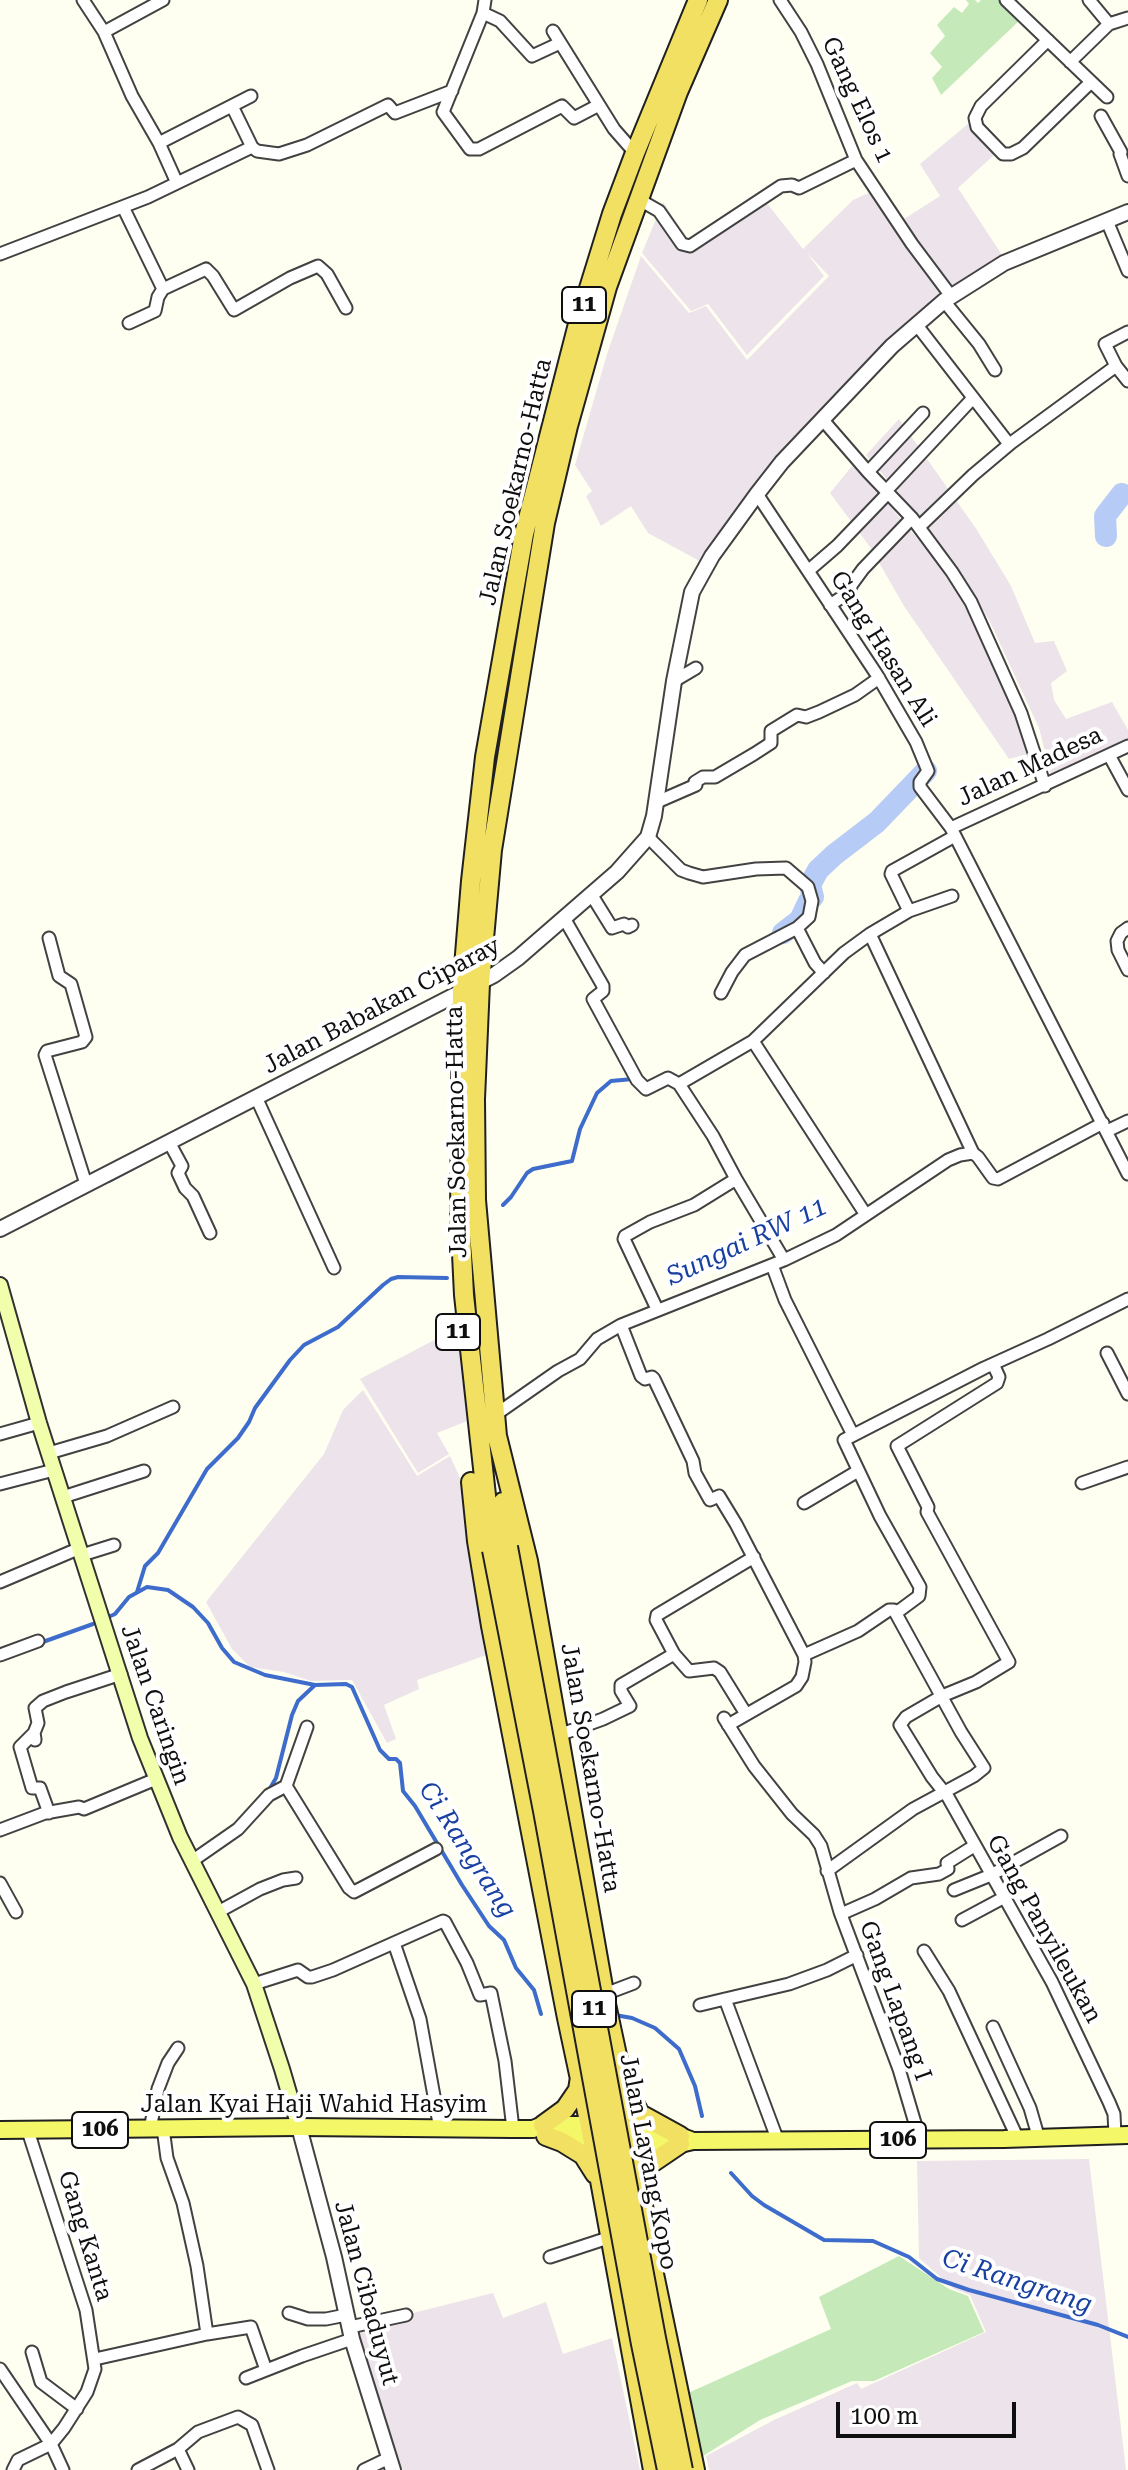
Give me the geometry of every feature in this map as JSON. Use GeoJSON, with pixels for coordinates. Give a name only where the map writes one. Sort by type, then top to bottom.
{"type":"FeatureCollection","features":[{"type":"Feature","properties":{"kind":"highway","name":"Jalan Soekarno-Hatta"},"geometry":{"type":"LineString","coordinates":[[481,1463],[464,1295],[460,1213],[462,991],[485,757],[524,534],[578,324],[612,214],[698,0]]}},
{"type":"Feature","properties":{"kind":"highway","name":"Jalan Soekarno-Hatta"},"geometry":{"type":"LineString","coordinates":[[695,2470],[661,2307],[639,2186],[634,2136],[605,1994],[528,1561],[497,1436],[476,1200],[476,1055],[492,850],[545,523],[602,302],[678,92],[718,0]]}},
{"type":"Feature","properties":{"kind":"highway","name":"Jalan Soekarno-Hatta"},"geometry":{"type":"LineString","coordinates":[[461,1139],[451,1177],[451,1213],[475,1526],[491,1626],[580,2074],[653,2470]]}},
{"type":"Feature","properties":{"kind":"highway","name":"Jalan Layang Kopo"},"geometry":{"type":"LineString","coordinates":[[497,1436],[500,1548],[543,1811],[667,2470]]}},
{"type":"Feature","properties":{"kind":"highway","name":"Jalan Layang Kopo"},"geometry":{"type":"LineString","coordinates":[[481,1463],[683,2470]]}},
{"type":"Feature","properties":{"kind":"highway"},"geometry":{"type":"LineString","coordinates":[[556,1964],[568,1978],[586,1979],[598,1966],[598,1953]]}},
{"type":"Feature","properties":{"kind":"highway"},"geometry":{"type":"LineString","coordinates":[[621,2070],[640,2114],[684,2140],[649,2165],[639,2186]]}},
{"type":"Feature","properties":{"kind":"highway"},"geometry":{"type":"LineString","coordinates":[[580,2074],[574,2097],[541,2130],[583,2155],[601,2188]]}},
{"type":"Feature","properties":{"kind":"highway"},"geometry":{"type":"LineString","coordinates":[[623,2311],[629,2295],[640,2290],[651,2293],[660,2301],[661,2307]]}},
{"type":"Feature","properties":{"kind":"main road","name":"Jalan Caringin"},"geometry":{"type":"LineString","coordinates":[[1,1295],[140,1738],[192,1861],[254,1984],[299,2127]]}},
{"type":"Feature","properties":{"kind":"main road","name":"Jalan Kyai Haji Wahid Hasyim"},"geometry":{"type":"LineString","coordinates":[[0,2130],[299,2127],[513,2129],[684,2140],[778,2141],[1039,2139],[1122,2135]]}},
{"type":"Feature","properties":{"kind":"street"},"geometry":{"type":"LineString","coordinates":[[83,0],[104,32],[132,96],[177,183]]}},
{"type":"Feature","properties":{"kind":"street"},"geometry":{"type":"LineString","coordinates":[[104,32],[163,0]]}},
{"type":"Feature","properties":{"kind":"street","name":"Gang Elos 1"},"geometry":{"type":"LineString","coordinates":[[780,0],[817,64],[856,160],[995,370]]}},
{"type":"Feature","properties":{"kind":"street"},"geometry":{"type":"LineString","coordinates":[[1006,0],[1107,97]]}},
{"type":"Feature","properties":{"kind":"street"},"geometry":{"type":"LineString","coordinates":[[1089,0],[1109,24]]}},
{"type":"Feature","properties":{"kind":"street"},"geometry":{"type":"LineString","coordinates":[[560,43],[532,56],[484,6],[444,115],[472,150],[559,107],[565,107],[574,118],[599,105]]}},
{"type":"Feature","properties":{"kind":"street"},"geometry":{"type":"LineString","coordinates":[[1070,62],[1109,24],[1128,18]]}},
{"type":"Feature","properties":{"kind":"street"},"geometry":{"type":"LineString","coordinates":[[553,31],[614,129],[635,153]]}},
{"type":"Feature","properties":{"kind":"street"},"geometry":{"type":"LineString","coordinates":[[1048,40],[981,106],[975,118],[977,127],[1003,154],[1023,148],[1091,82]]}},
{"type":"Feature","properties":{"kind":"street"},"geometry":{"type":"LineString","coordinates":[[232,106],[252,147],[257,151],[279,154],[307,145],[388,105],[395,113],[452,91]]}},
{"type":"Feature","properties":{"kind":"street"},"geometry":{"type":"LineString","coordinates":[[159,143],[251,96]]}},
{"type":"Feature","properties":{"kind":"street"},"geometry":{"type":"LineString","coordinates":[[1101,116],[1121,152],[1128,176]]}},
{"type":"Feature","properties":{"kind":"street"},"geometry":{"type":"LineString","coordinates":[[0,254],[123,207],[252,147]]}},
{"type":"Feature","properties":{"kind":"street"},"geometry":{"type":"LineString","coordinates":[[638,199],[659,211],[682,244],[689,246],[781,186],[799,188],[856,160]]}},
{"type":"Feature","properties":{"kind":"street"},"geometry":{"type":"LineString","coordinates":[[123,207],[163,289]]}},
{"type":"Feature","properties":{"kind":"street","name":"Jalan Babakan Ciparay"},"geometry":{"type":"LineString","coordinates":[[0,1229],[480,983],[513,962],[625,864],[648,837],[657,802],[674,681],[692,592],[712,556],[757,494],[822,419],[916,324],[948,298],[1004,263],[1128,212]]}},
{"type":"Feature","properties":{"kind":"street"},"geometry":{"type":"LineString","coordinates":[[1107,221],[1128,271]]}},
{"type":"Feature","properties":{"kind":"street"},"geometry":{"type":"LineString","coordinates":[[129,323],[155,311],[163,289],[206,269],[234,310],[318,266],[327,274],[346,308]]}},
{"type":"Feature","properties":{"kind":"street"},"geometry":{"type":"LineString","coordinates":[[916,324],[1009,444]]}},
{"type":"Feature","properties":{"kind":"street"},"geometry":{"type":"LineString","coordinates":[[1128,332],[1105,344],[1128,381]]}},
{"type":"Feature","properties":{"kind":"street"},"geometry":{"type":"LineString","coordinates":[[830,605],[848,593],[863,569],[915,522],[1009,444],[1116,366]]}},
{"type":"Feature","properties":{"kind":"street"},"geometry":{"type":"LineString","coordinates":[[808,571],[837,546],[973,398]]}},
{"type":"Feature","properties":{"kind":"street"},"geometry":{"type":"LineString","coordinates":[[868,472],[923,413]]}},
{"type":"Feature","properties":{"kind":"street"},"geometry":{"type":"LineString","coordinates":[[822,419],[915,522],[952,572],[977,615],[1021,713],[1045,786]]}},
{"type":"Feature","properties":{"kind":"street","name":"Gang Hasan Ali"},"geometry":{"type":"LineString","coordinates":[[757,494],[879,678],[927,767],[920,787],[953,832]]}},
{"type":"Feature","properties":{"kind":"street"},"geometry":{"type":"LineString","coordinates":[[674,681],[696,668]]}},
{"type":"Feature","properties":{"kind":"street"},"geometry":{"type":"LineString","coordinates":[[657,802],[696,785],[695,782],[703,777],[715,777],[754,754],[771,743],[771,731],[797,715],[806,717],[819,712],[855,695],[879,678]]}},
{"type":"Feature","properties":{"kind":"street","name":"Jalan Madesa"},"geometry":{"type":"LineString","coordinates":[[909,911],[892,871],[953,832],[1128,746]]}},
{"type":"Feature","properties":{"kind":"street"},"geometry":{"type":"LineString","coordinates":[[1109,755],[1128,790]]}},
{"type":"Feature","properties":{"kind":"street"},"geometry":{"type":"LineString","coordinates":[[953,832],[1128,1174]]}},
{"type":"Feature","properties":{"kind":"street"},"geometry":{"type":"LineString","coordinates":[[648,837],[681,870],[703,877],[786,868],[808,887],[812,901],[809,917],[797,928],[745,955],[721,993]]}},
{"type":"Feature","properties":{"kind":"street"},"geometry":{"type":"LineString","coordinates":[[591,894],[612,928],[632,925]]}},
{"type":"Feature","properties":{"kind":"street"},"geometry":{"type":"LineString","coordinates":[[679,1084],[753,1041],[844,953],[870,934],[909,911],[952,896]]}},
{"type":"Feature","properties":{"kind":"street"},"geometry":{"type":"LineString","coordinates":[[564,918],[603,986],[603,991],[593,999],[641,1086],[649,1089],[668,1078],[679,1084],[713,1136],[784,1260]]}},
{"type":"Feature","properties":{"kind":"street"},"geometry":{"type":"LineString","coordinates":[[797,928],[815,963],[824,973]]}},
{"type":"Feature","properties":{"kind":"street"},"geometry":{"type":"LineString","coordinates":[[1128,928],[1117,941],[1128,970]]}},
{"type":"Feature","properties":{"kind":"street"},"geometry":{"type":"LineString","coordinates":[[870,934],[973,1153],[993,1178],[998,1179],[1105,1127],[1128,1121]]}},
{"type":"Feature","properties":{"kind":"street"},"geometry":{"type":"LineString","coordinates":[[49,938],[59,976],[71,984],[86,1037],[82,1042],[47,1051],[45,1055],[86,1184]]}},
{"type":"Feature","properties":{"kind":"street"},"geometry":{"type":"LineString","coordinates":[[753,1041],[866,1215]]}},
{"type":"Feature","properties":{"kind":"street"},"geometry":{"type":"LineString","coordinates":[[256,1097],[334,1268]]}},
{"type":"Feature","properties":{"kind":"street"},"geometry":{"type":"LineString","coordinates":[[169,1142],[182,1166],[177,1172],[193,1196],[210,1233]]}},
{"type":"Feature","properties":{"kind":"street"},"geometry":{"type":"LineString","coordinates":[[495,1415],[580,1359],[597,1339],[621,1325],[784,1260],[836,1235],[948,1160],[973,1153]]}},
{"type":"Feature","properties":{"kind":"street"},"geometry":{"type":"LineString","coordinates":[[657,1309],[625,1236],[650,1222],[694,1205],[736,1179]]}},
{"type":"Feature","properties":{"kind":"street"},"geometry":{"type":"LineString","coordinates":[[772,1265],[785,1300],[853,1435]]}},
{"type":"Feature","properties":{"kind":"street"},"geometry":{"type":"LineString","coordinates":[[896,1613],[919,1596],[920,1587],[880,1516],[844,1441],[1128,1299]]}},
{"type":"Feature","properties":{"kind":"street"},"geometry":{"type":"LineString","coordinates":[[621,1325],[641,1376],[654,1379],[693,1461],[695,1473],[710,1500],[719,1496],[754,1557],[804,1655],[802,1677],[796,1686],[746,1714],[720,1672],[714,1668],[689,1671],[674,1654],[656,1620],[657,1615],[754,1557]]}},
{"type":"Feature","properties":{"kind":"street"},"geometry":{"type":"LineString","coordinates":[[1107,1353],[1128,1394]]}},
{"type":"Feature","properties":{"kind":"street"},"geometry":{"type":"LineString","coordinates":[[942,1696],[976,1682],[1009,1662],[927,1512],[928,1507],[897,1446],[997,1383],[999,1377],[993,1364]]}},
{"type":"Feature","properties":{"kind":"street"},"geometry":{"type":"LineString","coordinates":[[49,1453],[107,1436],[173,1407]]}},
{"type":"Feature","properties":{"kind":"street"},"geometry":{"type":"LineString","coordinates":[[0,1434],[39,1423]]}},
{"type":"Feature","properties":{"kind":"street"},"geometry":{"type":"LineString","coordinates":[[1082,1483],[1128,1467]]}},
{"type":"Feature","properties":{"kind":"street"},"geometry":{"type":"LineString","coordinates":[[0,1484],[54,1470]]}},
{"type":"Feature","properties":{"kind":"street"},"geometry":{"type":"LineString","coordinates":[[63,1497],[144,1471]]}},
{"type":"Feature","properties":{"kind":"street"},"geometry":{"type":"LineString","coordinates":[[804,1503],[858,1471]]}},
{"type":"Feature","properties":{"kind":"street"},"geometry":{"type":"LineString","coordinates":[[0,1582],[81,1552],[114,1545]]}},
{"type":"Feature","properties":{"kind":"street"},"geometry":{"type":"LineString","coordinates":[[804,1655],[858,1631],[889,1610],[896,1613],[984,1767],[974,1776],[902,1816],[828,1874]]}},
{"type":"Feature","properties":{"kind":"street"},"geometry":{"type":"LineString","coordinates":[[0,1655],[38,1641]]}},
{"type":"Feature","properties":{"kind":"street"},"geometry":{"type":"LineString","coordinates":[[559,1735],[630,1706],[621,1685],[674,1654]]}},
{"type":"Feature","properties":{"kind":"street"},"geometry":{"type":"LineString","coordinates":[[49,1813],[40,1788],[32,1788],[20,1747],[34,1733],[38,1723],[35,1708],[89,1683],[121,1674]]}},
{"type":"Feature","properties":{"kind":"street","name":"Gang Panyileukan"},"geometry":{"type":"LineString","coordinates":[[942,1696],[906,1717],[900,1725],[944,1791],[1066,2010],[1122,2135]]}},
{"type":"Feature","properties":{"kind":"street","name":"Gang Lapang I"},"geometry":{"type":"LineString","coordinates":[[746,1714],[726,1722],[754,1766],[821,1846],[841,1914],[899,2069],[920,2140]]}},
{"type":"Feature","properties":{"kind":"street"},"geometry":{"type":"LineString","coordinates":[[192,1861],[238,1829],[269,1795],[286,1786],[307,1727]]}},
{"type":"Feature","properties":{"kind":"street"},"geometry":{"type":"LineString","coordinates":[[0,1830],[49,1813],[79,1807],[84,1809],[156,1779]]}},
{"type":"Feature","properties":{"kind":"street"},"geometry":{"type":"LineString","coordinates":[[286,1786],[354,1892],[436,1849]]}},
{"type":"Feature","properties":{"kind":"street"},"geometry":{"type":"LineString","coordinates":[[954,1890],[991,1875],[1061,1836]]}},
{"type":"Feature","properties":{"kind":"street"},"geometry":{"type":"LineString","coordinates":[[841,1914],[911,1878],[939,1874],[948,1869],[947,1863],[974,1846]]}},
{"type":"Feature","properties":{"kind":"street"},"geometry":{"type":"LineString","coordinates":[[218,1912],[260,1889],[296,1878]]}},
{"type":"Feature","properties":{"kind":"street"},"geometry":{"type":"LineString","coordinates":[[0,1883],[16,1912]]}},
{"type":"Feature","properties":{"kind":"street"},"geometry":{"type":"LineString","coordinates":[[962,1920],[1003,1898]]}},
{"type":"Feature","properties":{"kind":"street"},"geometry":{"type":"LineString","coordinates":[[254,1984],[298,1970],[312,1977],[443,1921],[467,1963],[480,1995],[491,1993],[505,2061],[513,2129]]}},
{"type":"Feature","properties":{"kind":"street"},"geometry":{"type":"LineString","coordinates":[[394,1943],[420,2019],[440,2129]]}},
{"type":"Feature","properties":{"kind":"street"},"geometry":{"type":"LineString","coordinates":[[924,1951],[949,1991],[1018,2139]]}},
{"type":"Feature","properties":{"kind":"street"},"geometry":{"type":"LineString","coordinates":[[700,2005],[789,1984],[857,1955]]}},
{"type":"Feature","properties":{"kind":"street"},"geometry":{"type":"LineString","coordinates":[[605,1994],[634,1983]]}},
{"type":"Feature","properties":{"kind":"street"},"geometry":{"type":"LineString","coordinates":[[725,1999],[778,2141]]}},
{"type":"Feature","properties":{"kind":"street"},"geometry":{"type":"LineString","coordinates":[[993,2027],[1030,2108],[1039,2139]]}},
{"type":"Feature","properties":{"kind":"street"},"geometry":{"type":"LineString","coordinates":[[178,2048],[168,2063],[158,2089],[157,2128],[183,2203],[197,2266],[207,2334]]}},
{"type":"Feature","properties":{"kind":"street","name":"Jalan Cibaduyut"},"geometry":{"type":"LineString","coordinates":[[299,2127],[334,2257],[349,2327],[391,2464]]}},
{"type":"Feature","properties":{"kind":"street","name":"Gang Kanta"},"geometry":{"type":"LineString","coordinates":[[28,2131],[86,2310],[94,2358]]}},
{"type":"Feature","properties":{"kind":"street"},"geometry":{"type":"LineString","coordinates":[[550,2257],[611,2237]]}},
{"type":"Feature","properties":{"kind":"street"},"geometry":{"type":"LineString","coordinates":[[289,2313],[308,2319],[326,2319],[349,2327]]}},
{"type":"Feature","properties":{"kind":"street"},"geometry":{"type":"LineString","coordinates":[[246,2378],[349,2327],[406,2315]]}},
{"type":"Feature","properties":{"kind":"street"},"geometry":{"type":"LineString","coordinates":[[13,2470],[18,2460],[51,2444],[77,2409],[95,2372],[94,2358],[251,2327],[266,2370]]}},
{"type":"Feature","properties":{"kind":"street"},"geometry":{"type":"LineString","coordinates":[[32,2352],[41,2382],[77,2409]]}},
{"type":"Feature","properties":{"kind":"street"},"geometry":{"type":"LineString","coordinates":[[0,2369],[51,2444],[63,2470]]}},
{"type":"Feature","properties":{"kind":"street"},"geometry":{"type":"LineString","coordinates":[[138,2470],[178,2449],[198,2432],[238,2417],[252,2425],[268,2470]]}},
{"type":"Feature","properties":{"kind":"street"},"geometry":{"type":"LineString","coordinates":[[178,2449],[188,2470]]}},
{"type":"Feature","properties":{"kind":"street"},"geometry":{"type":"LineString","coordinates":[[364,2470],[391,2464]]}},
{"type":"Feature","properties":{"kind":"shaded area"},"geometry":{"type":"Polygon","coordinates":[[[969,123],[994,155],[958,188],[1004,258],[845,389],[705,564],[648,533],[631,506],[601,526],[586,496],[592,491],[575,465],[607,354],[641,256],[689,313],[706,306],[747,360],[829,276],[807,253],[824,276],[747,355],[708,304],[691,311],[642,253],[663,202],[692,245],[766,202],[803,249],[853,200],[877,189],[901,221],[940,196],[920,164],[969,123]]]}},
{"type":"Feature","properties":{"kind":"shaded area"},"geometry":{"type":"Polygon","coordinates":[[[899,419],[977,530],[1011,586],[1035,643],[1054,641],[1067,671],[1051,683],[1054,700],[1066,719],[1112,702],[1128,730],[1128,739],[1051,775],[1039,728],[990,622],[957,566],[866,455],[899,419]]]}},
{"type":"Feature","properties":{"kind":"shaded area"},"geometry":{"type":"Polygon","coordinates":[[[852,466],[860,471],[929,552],[958,595],[990,652],[1028,754],[1009,759],[904,606],[870,547],[830,493],[852,466]]]}},
{"type":"Feature","properties":{"kind":"shaded area"},"geometry":{"type":"Polygon","coordinates":[[[457,1333],[467,1421],[437,1433],[449,1454],[418,1473],[360,1379],[438,1338],[457,1333]]]}},
{"type":"Feature","properties":{"kind":"shaded area"},"geometry":{"type":"Polygon","coordinates":[[[363,1390],[417,1476],[450,1456],[476,1513],[489,1654],[417,1680],[419,1689],[384,1705],[396,1739],[387,1743],[352,1680],[311,1681],[284,1672],[250,1667],[232,1649],[206,1602],[324,1454],[343,1410],[363,1390]]]}},
{"type":"Feature","properties":{"kind":"shaded area"},"geometry":{"type":"Polygon","coordinates":[[[1089,2159],[1126,2470],[709,2470],[706,2456],[774,2420],[857,2383],[861,2389],[986,2332],[970,2295],[954,2289],[919,2258],[917,2161],[1089,2159]]]}},
{"type":"Feature","properties":{"kind":"shaded area"},"geometry":{"type":"Polygon","coordinates":[[[493,2293],[503,2318],[546,2302],[563,2354],[612,2338],[640,2470],[403,2470],[357,2327],[493,2293]]]}},
{"type":"Feature","properties":{"kind":"green space"},"geometry":{"type":"Polygon","coordinates":[[[966,0],[978,3],[981,0],[1000,0],[1020,20],[941,95],[932,78],[942,67],[930,53],[945,36],[937,25],[954,7],[962,13],[969,4],[966,0]]]}},
{"type":"Feature","properties":{"kind":"green space"},"geometry":{"type":"Polygon","coordinates":[[[899,2256],[949,2289],[968,2296],[984,2332],[874,2381],[852,2381],[760,2420],[700,2458],[688,2393],[831,2329],[819,2297],[899,2256]]]}},
{"type":"Feature","properties":{"kind":"waterway"},"geometry":{"type":"LineString","coordinates":[[1106,536],[1105,516],[1122,494]]}},
{"type":"Feature","properties":{"kind":"waterway"},"geometry":{"type":"LineString","coordinates":[[783,933],[800,920],[813,897],[810,885],[818,870],[877,822],[926,771]]}},
{"type":"Feature","properties":{"kind":"waterway"},"geometry":{"type":"LineString","coordinates":[[503,1205],[533,1169],[572,1161],[580,1129],[597,1093],[611,1081],[633,1079]]}},
{"type":"Feature","properties":{"kind":"waterway"},"geometry":{"type":"LineString","coordinates":[[109,1181],[139,1165]]}},
{"type":"Feature","properties":{"kind":"waterway"},"geometry":{"type":"LineString","coordinates":[[137,1592],[145,1566],[158,1553],[207,1469],[238,1438],[255,1408],[304,1345],[338,1327],[391,1279],[447,1278]]}},
{"type":"Feature","properties":{"kind":"waterway","name":"Ci Rangrang"},"geometry":{"type":"LineString","coordinates":[[40,1643],[115,1614],[129,1597],[147,1587],[168,1590],[193,1607],[208,1623],[234,1662],[265,1675],[315,1685],[346,1684],[352,1687],[380,1750],[389,1759],[400,1763],[403,1791],[489,1926],[504,1940],[516,1968],[534,1990],[541,2014]]}},
{"type":"Feature","properties":{"kind":"waterway"},"geometry":{"type":"LineString","coordinates":[[269,1790],[276,1778],[298,1701],[315,1685]]}},
{"type":"Feature","properties":{"kind":"waterway","name":"Ci Rangrang"},"geometry":{"type":"LineString","coordinates":[[615,2015],[632,2018],[655,2028],[679,2049],[695,2086],[702,2116]]}},
{"type":"Feature","properties":{"kind":"waterway","name":"Ci Rangrang"},"geometry":{"type":"LineString","coordinates":[[731,2173],[764,2205],[824,2240],[873,2241],[909,2257],[937,2279],[1098,2325],[1128,2337]]}},
{"type":"Feature","properties":{"kind":"water label","name":"Sungai RW 11"},"geometry":{"type":"Point","coordinates":[747,1242]}}]}
